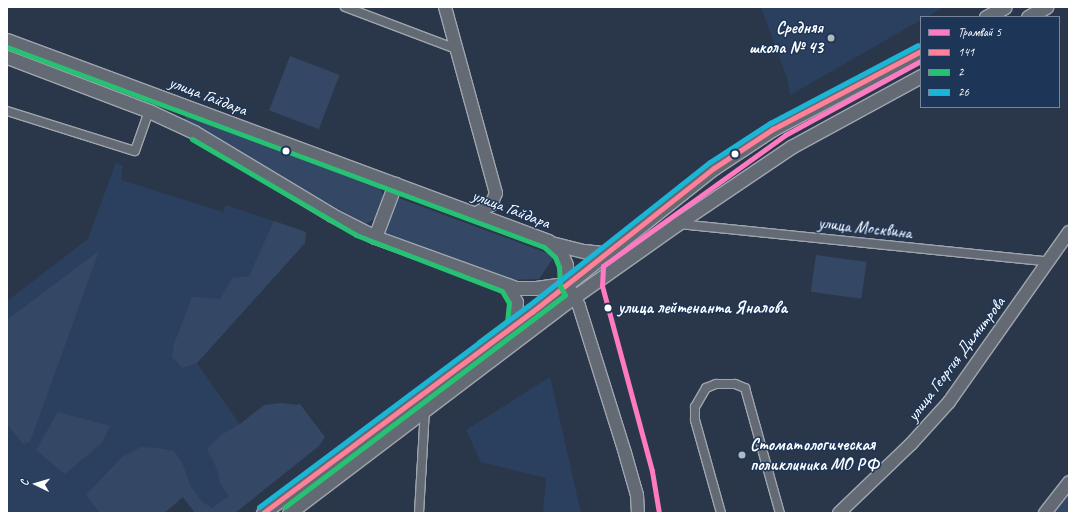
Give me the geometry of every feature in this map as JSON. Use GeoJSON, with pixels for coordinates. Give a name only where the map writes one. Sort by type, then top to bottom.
{"type":"FeatureCollection","features":[{"type":"Feature","properties":{"kind":"main road"},"geometry":{"type":"LineString","coordinates":[[988,16],[1005,7]]}},
{"type":"Feature","properties":{"kind":"main road"},"geometry":{"type":"LineString","coordinates":[[1030,16],[1046,7]]}},
{"type":"Feature","properties":{"kind":"main road","name":"улица Гайдара"},"geometry":{"type":"LineString","coordinates":[[7,40],[548,241],[561,253],[566,266],[567,284],[527,289],[507,285],[375,237],[332,215],[194,132],[149,111],[7,57]]}},
{"type":"Feature","properties":{"kind":"main road"},"geometry":{"type":"LineString","coordinates":[[263,513],[514,325],[604,253],[747,146],[773,129],[920,52]]}},
{"type":"Feature","properties":{"kind":"main road"},"geometry":{"type":"LineString","coordinates":[[289,513],[574,297],[677,224],[790,147],[920,77]]}},
{"type":"Feature","properties":{"kind":"main road"},"geometry":{"type":"LineString","coordinates":[[375,237],[395,184]]}},
{"type":"Feature","properties":{"kind":"main road"},"geometry":{"type":"LineString","coordinates":[[548,241],[584,251],[604,253]]}},
{"type":"Feature","properties":{"kind":"main road"},"geometry":{"type":"LineString","coordinates":[[507,285],[516,302],[514,325]]}},
{"type":"Feature","properties":{"kind":"street"},"geometry":{"type":"LineString","coordinates":[[344,7],[456,48]]}},
{"type":"Feature","properties":{"kind":"street"},"geometry":{"type":"LineString","coordinates":[[445,7],[496,193],[491,205],[475,214]]}},
{"type":"Feature","properties":{"kind":"street"},"geometry":{"type":"LineString","coordinates":[[7,111],[135,151],[149,111]]}},
{"type":"Feature","properties":{"kind":"street","name":"улица Москвина"},"geometry":{"type":"LineString","coordinates":[[677,224],[1049,262]]}},
{"type":"Feature","properties":{"kind":"street","name":"улица Георгия Димитрова"},"geometry":{"type":"LineString","coordinates":[[839,513],[911,444],[949,402],[1069,232]]}},
{"type":"Feature","properties":{"kind":"street"},"geometry":{"type":"LineString","coordinates":[[567,284],[574,297],[625,453],[636,495],[638,513]]}},
{"type":"Feature","properties":{"kind":"street"},"geometry":{"type":"LineString","coordinates":[[721,513],[695,420],[695,407],[706,388],[716,384],[735,384],[745,388],[780,513]]}},
{"type":"Feature","properties":{"kind":"street"},"geometry":{"type":"LineString","coordinates":[[419,513],[425,409]]}},
{"type":"Feature","properties":{"kind":"street"},"geometry":{"type":"LineString","coordinates":[[1045,513],[1069,482]]}},
{"type":"Feature","properties":{"kind":"shaded area","name":"Средняя школа № 43"},"geometry":{"type":"Polygon","coordinates":[[[761,7],[944,7],[929,16],[920,16],[920,21],[790,95],[788,81],[761,7]]]}},
{"type":"Feature","properties":{"kind":"shaded area"},"geometry":{"type":"Polygon","coordinates":[[[290,56],[339,75],[319,129],[269,110],[290,56]]]}},
{"type":"Feature","properties":{"kind":"shaded area"},"geometry":{"type":"Polygon","coordinates":[[[186,114],[379,187],[383,195],[375,219],[365,224],[184,121],[186,114]]]}},
{"type":"Feature","properties":{"kind":"shaded area"},"geometry":{"type":"Polygon","coordinates":[[[116,162],[123,166],[121,180],[223,212],[226,205],[306,232],[305,243],[197,363],[275,475],[228,513],[196,513],[183,497],[161,513],[7,513],[7,301],[88,239],[116,162]]]}},
{"type":"Feature","properties":{"kind":"shaded area"},"geometry":{"type":"Polygon","coordinates":[[[396,197],[554,257],[539,279],[506,280],[384,232],[396,197]]]}},
{"type":"Feature","properties":{"kind":"shaded area"},"geometry":{"type":"Polygon","coordinates":[[[274,221],[306,232],[305,243],[197,363],[182,368],[172,357],[174,344],[192,297],[220,299],[232,278],[249,276],[274,221]]]}},
{"type":"Feature","properties":{"kind":"shaded area"},"geometry":{"type":"Polygon","coordinates":[[[99,251],[30,442],[23,444],[7,424],[7,320],[99,251]]]}},
{"type":"Feature","properties":{"kind":"shaded area"},"geometry":{"type":"Polygon","coordinates":[[[816,255],[867,262],[861,299],[811,292],[816,255]]]}},
{"type":"Feature","properties":{"kind":"shaded area"},"geometry":{"type":"Polygon","coordinates":[[[550,377],[581,513],[543,513],[546,478],[481,462],[466,430],[550,377]]]}},
{"type":"Feature","properties":{"kind":"shaded area"},"geometry":{"type":"Polygon","coordinates":[[[282,403],[298,405],[299,403],[325,437],[319,446],[235,513],[195,513],[183,497],[164,513],[100,513],[86,495],[122,457],[141,447],[157,448],[174,451],[182,462],[191,487],[202,502],[212,508],[229,496],[220,483],[218,471],[207,449],[221,435],[240,424],[264,405],[282,403]]]}},
{"type":"Feature","properties":{"kind":"shaded area"},"geometry":{"type":"Polygon","coordinates":[[[58,412],[110,426],[101,444],[65,474],[36,450],[58,412]]]}},
{"type":"Feature","properties":{"kind":"shaded area"},"geometry":{"type":"Polygon","coordinates":[[[1069,490],[1069,513],[1052,513],[1069,490]]]}},
{"type":"Feature","properties":{"kind":"tram line","name":"5"},"geometry":{"type":"LineString","coordinates":[[659,513],[652,471],[602,286],[603,266],[785,135],[920,62]]}},
{"type":"Feature","properties":{"kind":"transit line","name":"26"},"geometry":{"type":"LineString","coordinates":[[259,507],[528,306],[710,162],[770,123],[918,45]]}},
{"type":"Feature","properties":{"kind":"transit line","name":"2"},"geometry":{"type":"LineString","coordinates":[[7,47],[544,247],[555,257],[559,267],[560,286],[565,295],[285,507]]}},
{"type":"Feature","properties":{"kind":"transit line","name":"141"},"geometry":{"type":"LineString","coordinates":[[263,513],[532,312],[714,168],[773,129],[920,52]]}},
{"type":"Feature","properties":{"kind":"transit line","name":"2"},"geometry":{"type":"LineString","coordinates":[[192,139],[356,235],[502,291],[509,303],[507,321],[479,342]]}},
{"type":"Feature","properties":{"kind":"place","name":"Средняя школа № 43"},"geometry":{"type":"Point","coordinates":[831,38]}},
{"type":"Feature","properties":{"kind":"place","name":"улица лейтенанта Яналова"},"geometry":{"type":"Point","coordinates":[608,308]}},
{"type":"Feature","properties":{"kind":"place","name":"Стоматологическая поликлиника МО РФ"},"geometry":{"type":"Point","coordinates":[742,455]}}]}
